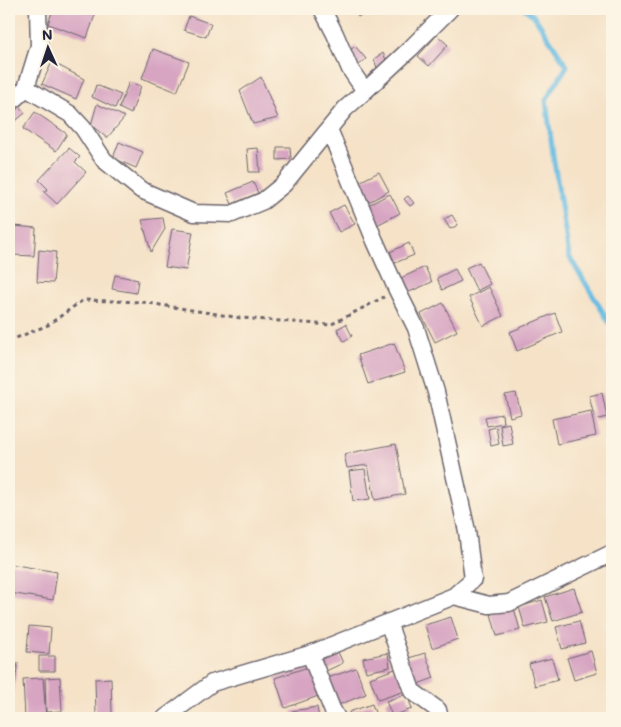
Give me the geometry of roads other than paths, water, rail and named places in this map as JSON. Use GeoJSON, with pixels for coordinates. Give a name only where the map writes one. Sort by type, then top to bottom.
{"type":"FeatureCollection","features":[{"type":"Feature","properties":{"kind":"street"},"geometry":{"type":"LineString","coordinates":[[9,104],[26,88],[39,46],[38,9]]}},
{"type":"Feature","properties":{"kind":"street"},"geometry":{"type":"LineString","coordinates":[[322,9],[350,69],[365,91]]}},
{"type":"Feature","properties":{"kind":"street"},"geometry":{"type":"LineString","coordinates":[[26,88],[70,114],[84,128],[104,160],[141,190],[194,213],[232,214],[263,201],[284,184],[345,109],[450,9]]}},
{"type":"Feature","properties":{"kind":"street"},"geometry":{"type":"LineString","coordinates":[[165,718],[212,683],[310,654],[454,596],[473,579],[467,531],[436,392],[416,328],[375,241],[329,129]]}},
{"type":"Feature","properties":{"kind":"street"},"geometry":{"type":"LineString","coordinates":[[454,596],[489,606],[509,603],[612,553]]}},
{"type":"Feature","properties":{"kind":"street"},"geometry":{"type":"LineString","coordinates":[[388,622],[412,691],[438,710],[440,718]]}},
{"type":"Feature","properties":{"kind":"street"},"geometry":{"type":"LineString","coordinates":[[310,654],[337,718]]}},
{"type":"Feature","properties":{"kind":"waterway"},"geometry":{"type":"LineString","coordinates":[[525,9],[534,16],[567,66],[546,100],[569,256],[612,327]]}}]}
